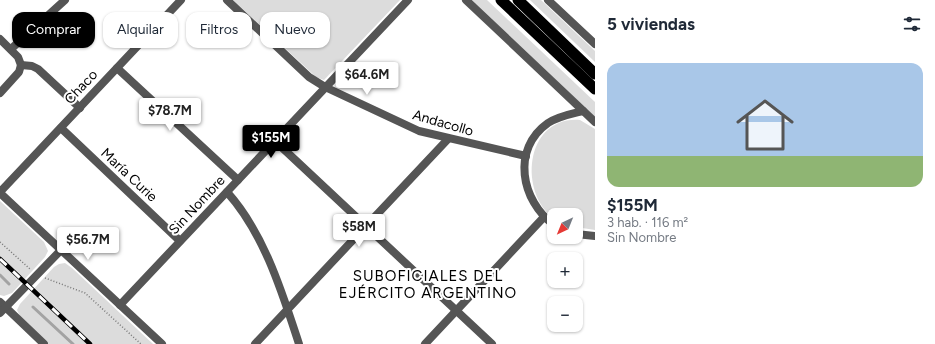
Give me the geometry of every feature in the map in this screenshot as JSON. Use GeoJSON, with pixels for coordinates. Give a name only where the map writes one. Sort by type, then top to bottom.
{"type":"FeatureCollection","features":[{"type":"Feature","properties":{"kind":"highway"},"geometry":{"type":"LineString","coordinates":[[501,0],[595,89]]}},
{"type":"Feature","properties":{"kind":"highway"},"geometry":{"type":"LineString","coordinates":[[518,0],[595,74]]}},
{"type":"Feature","properties":{"kind":"street"},"geometry":{"type":"LineString","coordinates":[[11,50],[65,0]]}},
{"type":"Feature","properties":{"kind":"street","name":"Chaco"},"geometry":{"type":"LineString","coordinates":[[0,192],[181,0]]}},
{"type":"Feature","properties":{"kind":"street","name":"Andacollo"},"geometry":{"type":"LineString","coordinates":[[227,0],[309,77],[325,88],[409,127],[448,139],[526,156]]}},
{"type":"Feature","properties":{"kind":"street","name":"Sin Nombre"},"geometry":{"type":"LineString","coordinates":[[120,305],[408,0]]}},
{"type":"Feature","properties":{"kind":"street"},"geometry":{"type":"LineString","coordinates":[[466,0],[595,122]]}},
{"type":"Feature","properties":{"kind":"street"},"geometry":{"type":"LineString","coordinates":[[548,0],[595,44]]}},
{"type":"Feature","properties":{"kind":"street"},"geometry":{"type":"LineString","coordinates":[[0,39],[18,57],[21,65],[19,72],[0,93]]}},
{"type":"Feature","properties":{"kind":"street"},"geometry":{"type":"LineString","coordinates":[[21,65],[32,66],[38,69],[80,108]]}},
{"type":"Feature","properties":{"kind":"street"},"geometry":{"type":"LineString","coordinates":[[117,68],[238,180]]}},
{"type":"Feature","properties":{"kind":"street"},"geometry":{"type":"LineString","coordinates":[[547,219],[536,208],[526,186],[524,174],[526,156],[530,143],[542,128],[558,118],[583,111]]}},
{"type":"Feature","properties":{"kind":"street","name":"María Curie"},"geometry":{"type":"LineString","coordinates":[[61,128],[180,241]]}},
{"type":"Feature","properties":{"kind":"street"},"geometry":{"type":"LineString","coordinates":[[255,344],[448,139]]}},
{"type":"Feature","properties":{"kind":"street"},"geometry":{"type":"LineString","coordinates":[[275,141],[492,344]]}},
{"type":"Feature","properties":{"kind":"street"},"geometry":{"type":"LineString","coordinates":[[0,192],[162,344]]}},
{"type":"Feature","properties":{"kind":"street"},"geometry":{"type":"LineString","coordinates":[[227,192],[243,213],[271,264],[299,344]]}},
{"type":"Feature","properties":{"kind":"street"},"geometry":{"type":"LineString","coordinates":[[425,344],[544,217]]}},
{"type":"Feature","properties":{"kind":"street"},"geometry":{"type":"LineString","coordinates":[[583,235],[595,236]]}},
{"type":"Feature","properties":{"kind":"street"},"geometry":{"type":"LineString","coordinates":[[44,344],[2,307],[38,274],[61,250]]}},
{"type":"Feature","properties":{"kind":"path"},"geometry":{"type":"LineString","coordinates":[[0,242],[22,263],[38,274],[47,279],[78,289],[89,295],[141,344]]}},
{"type":"Feature","properties":{"kind":"shaded area"},"geometry":{"type":"Polygon","coordinates":[[[233,0],[400,0],[324,80],[316,77],[285,48],[330,48],[330,12],[260,12],[260,25],[252,18],[252,12],[246,12],[233,0]]]}},
{"type":"Feature","properties":{"kind":"shaded area"},"geometry":{"type":"Polygon","coordinates":[[[472,0],[487,0],[595,102],[595,117],[472,0]]]}},
{"type":"Feature","properties":{"kind":"shaded area"},"geometry":{"type":"Polygon","coordinates":[[[530,0],[541,0],[595,51],[595,62],[530,0]]]}},
{"type":"Feature","properties":{"kind":"shaded area"},"geometry":{"type":"Polygon","coordinates":[[[580,120],[595,129],[595,230],[583,228],[583,208],[547,208],[547,211],[535,192],[532,175],[533,158],[538,142],[548,130],[562,122],[580,120]]]}},
{"type":"Feature","properties":{"kind":"shaded area"},"geometry":{"type":"Polygon","coordinates":[[[0,201],[44,242],[48,251],[45,257],[12,293],[4,296],[0,295],[0,201]]]}},
{"type":"Feature","properties":{"kind":"shaded area"},"geometry":{"type":"Polygon","coordinates":[[[65,263],[153,344],[49,344],[21,318],[17,310],[20,304],[54,267],[65,263]]]}},
{"type":"Feature","properties":{"kind":"waterway"},"geometry":{"type":"LineString","coordinates":[[0,275],[9,284]]}},
{"type":"Feature","properties":{"kind":"waterway"},"geometry":{"type":"LineString","coordinates":[[33,307],[73,344]]}},
{"type":"Feature","properties":{"kind":"railway"},"geometry":{"type":"LineString","coordinates":[[0,259],[90,344]]}},
{"type":"Feature","properties":{"kind":"district","name":"SUBOFICIALES DEL EJÉRCITO ARGENTINO"},"geometry":{"type":"Point","coordinates":[428,284]}}]}
